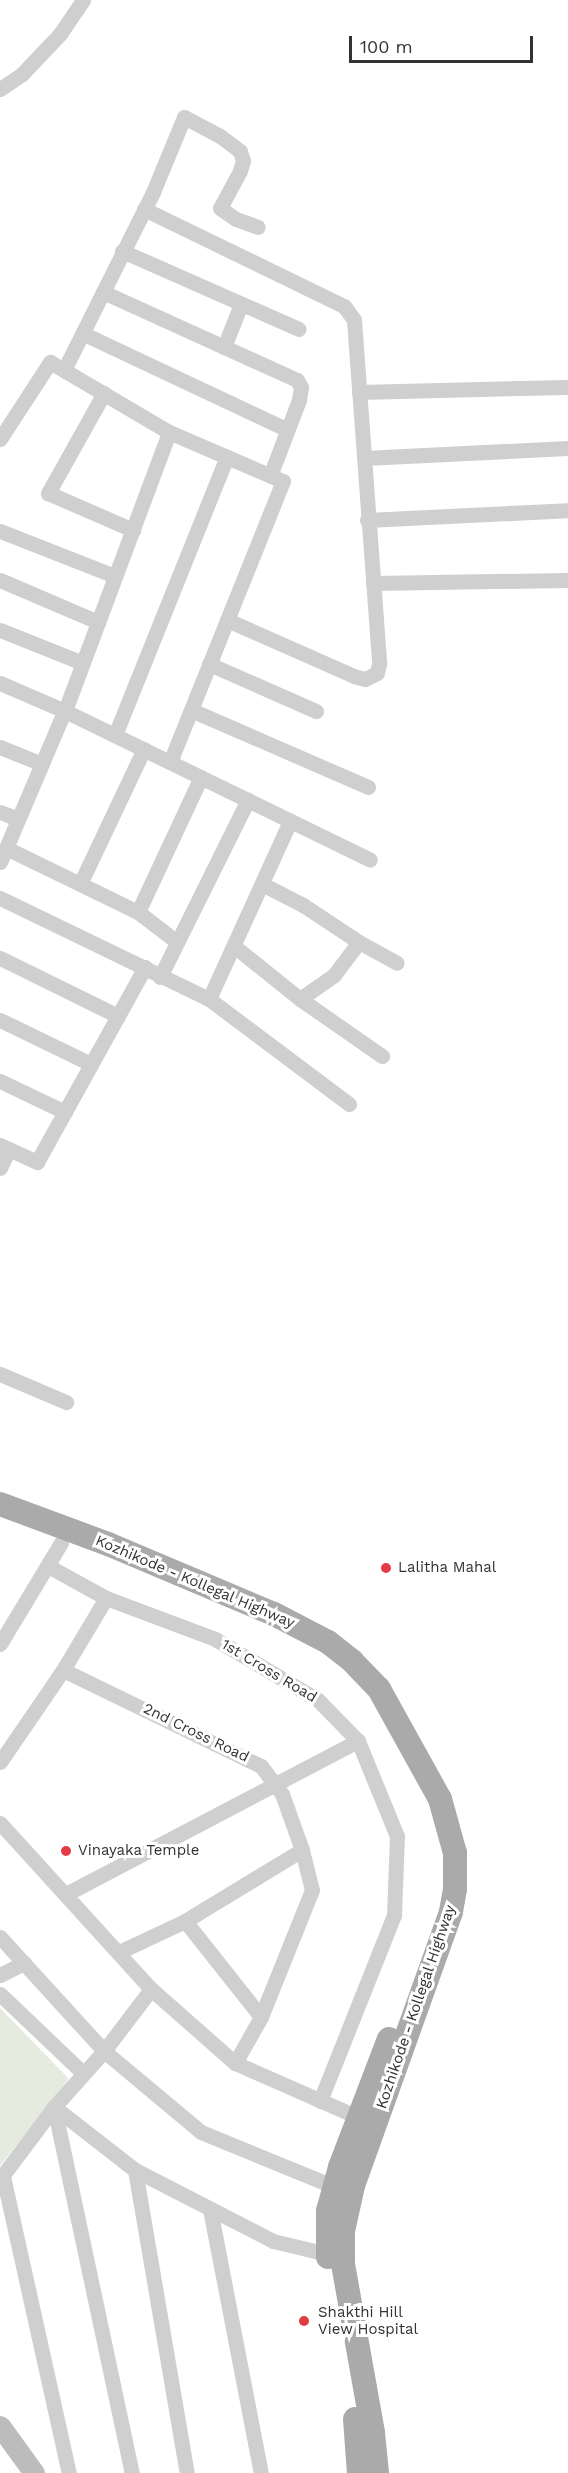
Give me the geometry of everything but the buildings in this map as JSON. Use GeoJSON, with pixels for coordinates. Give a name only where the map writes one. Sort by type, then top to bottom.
{"type":"FeatureCollection","features":[{"type":"Feature","properties":{"kind":"main road","name":"Kozhikode - Kollegal Highway"},"geometry":{"type":"LineString","coordinates":[[0,1504],[108,1544],[274,1614],[328,1642],[352,1661],[383,1695],[440,1799],[455,1853],[454,1896],[447,1922],[353,2186],[342,2244],[343,2302],[359,2473]]}},
{"type":"Feature","properties":{"kind":"main road","name":"Kozhikode - Kollegal Highway"},"geometry":{"type":"LineString","coordinates":[[0,1519],[281,1632],[331,1661],[354,1683],[375,1709],[423,1797],[434,1826],[440,1853],[440,1882],[435,1915],[328,2211],[327,2254],[343,2302],[373,2433],[377,2473]]}},
{"type":"Feature","properties":{"kind":"street"},"geometry":{"type":"LineString","coordinates":[[0,90],[22,74],[60,34],[83,0]]}},
{"type":"Feature","properties":{"kind":"street"},"geometry":{"type":"LineString","coordinates":[[64,370],[84,334],[144,209],[184,117],[211,131],[240,151],[243,161],[240,171],[220,208],[236,219],[258,227]]}},
{"type":"Feature","properties":{"kind":"street"},"geometry":{"type":"LineString","coordinates":[[144,209],[344,306],[354,320],[379,664],[377,673],[365,679],[227,620]]}},
{"type":"Feature","properties":{"kind":"street"},"geometry":{"type":"LineString","coordinates":[[122,251],[299,329]]}},
{"type":"Feature","properties":{"kind":"street"},"geometry":{"type":"LineString","coordinates":[[103,292],[297,380],[301,387],[300,400],[270,476]]}},
{"type":"Feature","properties":{"kind":"street"},"geometry":{"type":"LineString","coordinates":[[224,347],[241,303]]}},
{"type":"Feature","properties":{"kind":"street"},"geometry":{"type":"LineString","coordinates":[[84,334],[288,430]]}},
{"type":"Feature","properties":{"kind":"street"},"geometry":{"type":"LineString","coordinates":[[0,439],[50,362],[169,432],[283,481],[170,762]]}},
{"type":"Feature","properties":{"kind":"street"},"geometry":{"type":"LineString","coordinates":[[359,392],[568,387]]}},
{"type":"Feature","properties":{"kind":"street"},"geometry":{"type":"LineString","coordinates":[[104,393],[48,493],[133,530]]}},
{"type":"Feature","properties":{"kind":"street"},"geometry":{"type":"LineString","coordinates":[[169,432],[83,663],[3,855],[81,882],[138,912],[177,942]]}},
{"type":"Feature","properties":{"kind":"street"},"geometry":{"type":"LineString","coordinates":[[364,458],[568,448]]}},
{"type":"Feature","properties":{"kind":"street"},"geometry":{"type":"LineString","coordinates":[[116,735],[227,457]]}},
{"type":"Feature","properties":{"kind":"street"},"geometry":{"type":"LineString","coordinates":[[367,520],[568,510]]}},
{"type":"Feature","properties":{"kind":"street"},"geometry":{"type":"LineString","coordinates":[[0,531],[115,576]]}},
{"type":"Feature","properties":{"kind":"street"},"geometry":{"type":"LineString","coordinates":[[0,580],[98,622]]}},
{"type":"Feature","properties":{"kind":"street"},"geometry":{"type":"LineString","coordinates":[[373,583],[568,580]]}},
{"type":"Feature","properties":{"kind":"street"},"geometry":{"type":"LineString","coordinates":[[0,630],[83,663]]}},
{"type":"Feature","properties":{"kind":"street"},"geometry":{"type":"LineString","coordinates":[[209,664],[316,711]]}},
{"type":"Feature","properties":{"kind":"street"},"geometry":{"type":"LineString","coordinates":[[0,683],[116,735],[370,860]]}},
{"type":"Feature","properties":{"kind":"street"},"geometry":{"type":"LineString","coordinates":[[191,710],[368,787]]}},
{"type":"Feature","properties":{"kind":"street"},"geometry":{"type":"LineString","coordinates":[[0,747],[42,764]]}},
{"type":"Feature","properties":{"kind":"street"},"geometry":{"type":"LineString","coordinates":[[81,882],[144,749]]}},
{"type":"Feature","properties":{"kind":"street"},"geometry":{"type":"LineString","coordinates":[[138,912],[201,777]]}},
{"type":"Feature","properties":{"kind":"street"},"geometry":{"type":"LineString","coordinates":[[160,977],[248,800]]}},
{"type":"Feature","properties":{"kind":"street"},"geometry":{"type":"LineString","coordinates":[[0,812],[18,819]]}},
{"type":"Feature","properties":{"kind":"street"},"geometry":{"type":"LineString","coordinates":[[209,999],[290,821]]}},
{"type":"Feature","properties":{"kind":"street"},"geometry":{"type":"LineString","coordinates":[[262,884],[303,905],[359,942],[398,963]]}},
{"type":"Feature","properties":{"kind":"street"},"geometry":{"type":"LineString","coordinates":[[0,898],[209,999],[349,1104]]}},
{"type":"Feature","properties":{"kind":"street"},"geometry":{"type":"LineString","coordinates":[[300,999],[334,975],[359,942]]}},
{"type":"Feature","properties":{"kind":"street"},"geometry":{"type":"LineString","coordinates":[[234,946],[300,999],[382,1056]]}},
{"type":"Feature","properties":{"kind":"street"},"geometry":{"type":"LineString","coordinates":[[0,958],[118,1016]]}},
{"type":"Feature","properties":{"kind":"street"},"geometry":{"type":"LineString","coordinates":[[0,1168],[4,1147],[37,1162],[145,967]]}},
{"type":"Feature","properties":{"kind":"street"},"geometry":{"type":"LineString","coordinates":[[0,1020],[91,1064]]}},
{"type":"Feature","properties":{"kind":"street"},"geometry":{"type":"LineString","coordinates":[[0,1081],[65,1112]]}},
{"type":"Feature","properties":{"kind":"street"},"geometry":{"type":"LineString","coordinates":[[0,1374],[66,1402]]}},
{"type":"Feature","properties":{"kind":"street"},"geometry":{"type":"LineString","coordinates":[[0,1644],[6,1622],[48,1566],[61,1543]]}},
{"type":"Feature","properties":{"kind":"street","name":"1st Cross Road"},"geometry":{"type":"LineString","coordinates":[[48,1566],[106,1598],[215,1639],[318,1700],[358,1741],[398,1836],[394,1915],[320,2101]]}},
{"type":"Feature","properties":{"kind":"street"},"geometry":{"type":"LineString","coordinates":[[0,1762],[63,1670],[106,1598]]}},
{"type":"Feature","properties":{"kind":"street","name":"2nd Cross Road"},"geometry":{"type":"LineString","coordinates":[[63,1670],[261,1766],[282,1794],[302,1850],[312,1890],[261,2017],[235,2063]]}},
{"type":"Feature","properties":{"kind":"street"},"geometry":{"type":"LineString","coordinates":[[66,1894],[358,1741]]}},
{"type":"Feature","properties":{"kind":"street"},"geometry":{"type":"LineString","coordinates":[[0,1823],[151,1989],[235,2063],[360,2118]]}},
{"type":"Feature","properties":{"kind":"street"},"geometry":{"type":"LineString","coordinates":[[119,1952],[185,1921],[302,1850]]}},
{"type":"Feature","properties":{"kind":"street"},"geometry":{"type":"LineString","coordinates":[[185,1921],[261,2017]]}},
{"type":"Feature","properties":{"kind":"street"},"geometry":{"type":"LineString","coordinates":[[0,1937],[104,2051],[201,2132],[335,2187]]}},
{"type":"Feature","properties":{"kind":"street"},"geometry":{"type":"LineString","coordinates":[[0,1975],[24,1963]]}},
{"type":"Feature","properties":{"kind":"street"},"geometry":{"type":"LineString","coordinates":[[69,2473],[1,2178],[54,2107],[104,2051],[151,1989]]}},
{"type":"Feature","properties":{"kind":"street"},"geometry":{"type":"LineString","coordinates":[[0,1994],[83,2073]]}},
{"type":"Feature","properties":{"kind":"street"},"geometry":{"type":"LineString","coordinates":[[54,2107],[135,2170],[273,2241],[327,2254]]}},
{"type":"Feature","properties":{"kind":"street"},"geometry":{"type":"LineString","coordinates":[[54,2107],[132,2473]]}},
{"type":"Feature","properties":{"kind":"street"},"geometry":{"type":"LineString","coordinates":[[135,2170],[187,2473]]}},
{"type":"Feature","properties":{"kind":"street"},"geometry":{"type":"LineString","coordinates":[[210,2209],[261,2473]]}},
{"type":"Feature","properties":{"kind":"street"},"geometry":{"type":"LineString","coordinates":[[0,2426],[34,2473]]}},
{"type":"Feature","properties":{"kind":"shaded area"},"geometry":{"type":"Polygon","coordinates":[[[0,2008],[69,2079],[0,2166],[0,2008]]]}},
{"type":"Feature","properties":{"kind":"place","name":"Lalitha Mahal"},"geometry":{"type":"Point","coordinates":[386,1568]}},
{"type":"Feature","properties":{"kind":"place","name":"Vinayaka Temple"},"geometry":{"type":"Point","coordinates":[66,1851]}},
{"type":"Feature","properties":{"kind":"place","name":"Shakthi Hill View Hospital"},"geometry":{"type":"Point","coordinates":[304,2321]}}]}
